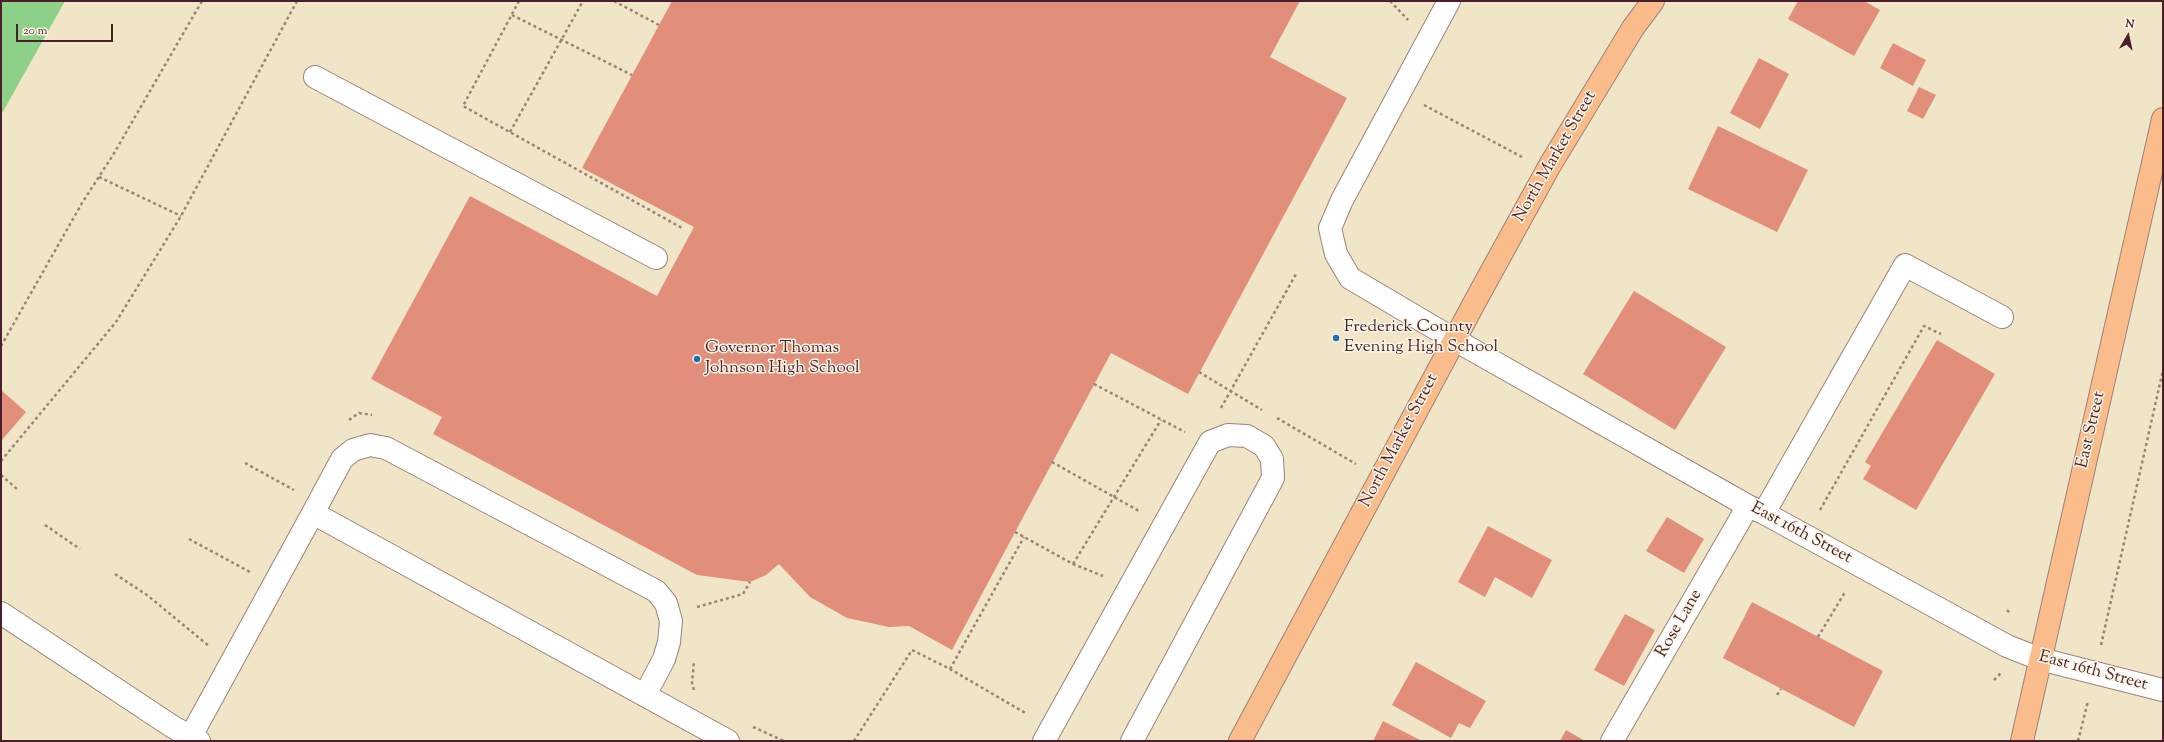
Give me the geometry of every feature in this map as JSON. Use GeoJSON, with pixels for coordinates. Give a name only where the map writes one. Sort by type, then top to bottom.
{"type":"FeatureCollection","features":[{"type":"Feature","properties":{"kind":"main road","name":"North Market Street"},"geometry":{"type":"LineString","coordinates":[[1240,741],[1550,165],[1633,28],[1653,1]]}},
{"type":"Feature","properties":{"kind":"main road","name":"East Street"},"geometry":{"type":"LineString","coordinates":[[2022,741],[2163,118]]}},
{"type":"Feature","properties":{"kind":"street","name":"East 16th Street"},"geometry":{"type":"LineString","coordinates":[[1449,1],[1342,200],[1330,228],[1336,254],[1350,278],[1455,340],[1756,510],[2007,646],[2040,659],[2163,690]]}},
{"type":"Feature","properties":{"kind":"street"},"geometry":{"type":"LineString","coordinates":[[315,77],[656,258]]}},
{"type":"Feature","properties":{"kind":"street","name":"Rose Lane"},"geometry":{"type":"LineString","coordinates":[[1612,741],[1756,510],[1905,265],[2002,318]]}},
{"type":"Feature","properties":{"kind":"street"},"geometry":{"type":"LineString","coordinates":[[1044,741],[1210,442],[1228,435],[1247,436],[1264,446],[1272,459],[1273,478],[1132,741]]}},
{"type":"Feature","properties":{"kind":"street"},"geometry":{"type":"LineString","coordinates":[[1,612],[173,727],[195,739],[342,459],[353,450],[370,445],[386,448],[656,591],[666,603],[671,621],[669,642],[664,659],[645,696]]}},
{"type":"Feature","properties":{"kind":"street"},"geometry":{"type":"LineString","coordinates":[[313,513],[728,741]]}},
{"type":"Feature","properties":{"kind":"path"},"geometry":{"type":"LineString","coordinates":[[1,346],[202,1]]}},
{"type":"Feature","properties":{"kind":"path"},"geometry":{"type":"LineString","coordinates":[[1,461],[116,322],[181,216],[296,1]]}},
{"type":"Feature","properties":{"kind":"path"},"geometry":{"type":"LineString","coordinates":[[519,1],[463,106],[682,228]]}},
{"type":"Feature","properties":{"kind":"path"},"geometry":{"type":"LineString","coordinates":[[510,132],[583,1]]}},
{"type":"Feature","properties":{"kind":"path"},"geometry":{"type":"LineString","coordinates":[[614,1],[659,25]]}},
{"type":"Feature","properties":{"kind":"path"},"geometry":{"type":"LineString","coordinates":[[1390,1],[1408,20]]}},
{"type":"Feature","properties":{"kind":"path"},"geometry":{"type":"LineString","coordinates":[[512,15],[632,75]]}},
{"type":"Feature","properties":{"kind":"path"},"geometry":{"type":"LineString","coordinates":[[1418,102],[1528,160]]}},
{"type":"Feature","properties":{"kind":"path"},"geometry":{"type":"LineString","coordinates":[[99,177],[181,216]]}},
{"type":"Feature","properties":{"kind":"path"},"geometry":{"type":"LineString","coordinates":[[1220,410],[1229,391],[1296,274]]}},
{"type":"Feature","properties":{"kind":"path"},"geometry":{"type":"LineString","coordinates":[[1820,510],[1924,326],[1941,334]]}},
{"type":"Feature","properties":{"kind":"path"},"geometry":{"type":"LineString","coordinates":[[2102,641],[2163,370]]}},
{"type":"Feature","properties":{"kind":"path"},"geometry":{"type":"LineString","coordinates":[[1199,372],[1263,410]]}},
{"type":"Feature","properties":{"kind":"path"},"geometry":{"type":"LineString","coordinates":[[1094,384],[1190,435]]}},
{"type":"Feature","properties":{"kind":"path"},"geometry":{"type":"LineString","coordinates":[[344,424],[359,413],[374,416]]}},
{"type":"Feature","properties":{"kind":"path"},"geometry":{"type":"LineString","coordinates":[[1270,414],[1359,466]]}},
{"type":"Feature","properties":{"kind":"path"},"geometry":{"type":"LineString","coordinates":[[1073,564],[1161,420]]}},
{"type":"Feature","properties":{"kind":"path"},"geometry":{"type":"LineString","coordinates":[[1052,462],[1140,511]]}},
{"type":"Feature","properties":{"kind":"path"},"geometry":{"type":"LineString","coordinates":[[245,463],[298,492]]}},
{"type":"Feature","properties":{"kind":"path"},"geometry":{"type":"LineString","coordinates":[[1,475],[17,489]]}},
{"type":"Feature","properties":{"kind":"path"},"geometry":{"type":"LineString","coordinates":[[45,525],[80,549]]}},
{"type":"Feature","properties":{"kind":"path"},"geometry":{"type":"LineString","coordinates":[[1015,532],[1073,564],[1105,577]]}},
{"type":"Feature","properties":{"kind":"path"},"geometry":{"type":"LineString","coordinates":[[950,669],[1024,537]]}},
{"type":"Feature","properties":{"kind":"path"},"geometry":{"type":"LineString","coordinates":[[189,539],[254,574]]}},
{"type":"Feature","properties":{"kind":"path"},"geometry":{"type":"LineString","coordinates":[[114,574],[147,595],[214,650]]}},
{"type":"Feature","properties":{"kind":"path"},"geometry":{"type":"LineString","coordinates":[[697,607],[743,594],[750,582]]}},
{"type":"Feature","properties":{"kind":"path"},"geometry":{"type":"LineString","coordinates":[[1818,637],[1845,592]]}},
{"type":"Feature","properties":{"kind":"path"},"geometry":{"type":"LineString","coordinates":[[692,601],[697,607],[697,613]]}},
{"type":"Feature","properties":{"kind":"path"},"geometry":{"type":"LineString","coordinates":[[854,741],[912,650],[950,669],[1028,715]]}},
{"type":"Feature","properties":{"kind":"path"},"geometry":{"type":"LineString","coordinates":[[695,658],[692,683],[696,696]]}},
{"type":"Feature","properties":{"kind":"path"},"geometry":{"type":"LineString","coordinates":[[1994,680],[2001,672]]}},
{"type":"Feature","properties":{"kind":"path"},"geometry":{"type":"LineString","coordinates":[[1777,695],[1782,689]]}},
{"type":"Feature","properties":{"kind":"path"},"geometry":{"type":"LineString","coordinates":[[2078,741],[2084,720]]}},
{"type":"Feature","properties":{"kind":"path"},"geometry":{"type":"LineString","coordinates":[[748,725],[784,741]]}},
{"type":"Feature","properties":{"kind":"green space"},"geometry":{"type":"Polygon","coordinates":[[[1,1],[65,1],[1,115],[1,1]]]}},
{"type":"Feature","properties":{"kind":"building"},"geometry":{"type":"Polygon","coordinates":[[[672,1],[1300,1],[1270,57],[1347,98],[1188,394],[1111,353],[952,650],[909,626],[889,627],[847,618],[810,597],[779,564],[766,575],[750,582],[697,575],[433,434],[442,417],[371,379],[470,196],[657,296],[694,227],[582,168],[672,1]]]}},
{"type":"Feature","properties":{"kind":"building"},"geometry":{"type":"Polygon","coordinates":[[[1798,1],[1864,1],[1880,10],[1854,56],[1788,19],[1798,1]]]}},
{"type":"Feature","properties":{"kind":"building"},"geometry":{"type":"Polygon","coordinates":[[[1893,43],[1926,60],[1913,86],[1880,68],[1893,43]]]}},
{"type":"Feature","properties":{"kind":"building"},"geometry":{"type":"Polygon","coordinates":[[[1759,58],[1789,74],[1760,129],[1730,113],[1759,58]]]}},
{"type":"Feature","properties":{"kind":"building"},"geometry":{"type":"Polygon","coordinates":[[[1919,87],[1936,95],[1923,119],[1907,111],[1919,87]]]}},
{"type":"Feature","properties":{"kind":"building"},"geometry":{"type":"Polygon","coordinates":[[[1718,126],[1808,170],[1777,232],[1688,189],[1718,126]]]}},
{"type":"Feature","properties":{"kind":"building"},"geometry":{"type":"Polygon","coordinates":[[[1634,291],[1726,347],[1675,430],[1583,374],[1634,291]]]}},
{"type":"Feature","properties":{"kind":"building"},"geometry":{"type":"Polygon","coordinates":[[[1937,340],[1995,374],[1916,510],[1863,479],[1871,466],[1865,462],[1937,340]]]}},
{"type":"Feature","properties":{"kind":"building"},"geometry":{"type":"Polygon","coordinates":[[[1,390],[26,412],[1,441],[1,390]]]}},
{"type":"Feature","properties":{"kind":"building"},"geometry":{"type":"Polygon","coordinates":[[[1667,517],[1704,539],[1684,573],[1646,551],[1667,517]]]}},
{"type":"Feature","properties":{"kind":"building"},"geometry":{"type":"Polygon","coordinates":[[[1488,526],[1552,560],[1532,598],[1495,577],[1485,597],[1458,582],[1488,526]]]}},
{"type":"Feature","properties":{"kind":"building"},"geometry":{"type":"Polygon","coordinates":[[[1752,602],[1883,671],[1854,727],[1723,658],[1752,602]]]}},
{"type":"Feature","properties":{"kind":"building"},"geometry":{"type":"Polygon","coordinates":[[[1625,614],[1655,630],[1624,686],[1594,670],[1625,614]]]}},
{"type":"Feature","properties":{"kind":"building"},"geometry":{"type":"Polygon","coordinates":[[[1416,662],[1486,701],[1470,728],[1459,723],[1451,738],[1392,705],[1416,662]]]}},
{"type":"Feature","properties":{"kind":"building"},"geometry":{"type":"Polygon","coordinates":[[[1383,721],[1422,741],[1373,741],[1383,721]]]}},
{"type":"Feature","properties":{"kind":"building"},"geometry":{"type":"Polygon","coordinates":[[[1566,730],[1585,741],[1560,741],[1566,730]]]}},
{"type":"Feature","properties":{"kind":"place","name":"Frederick County Evening High School"},"geometry":{"type":"Point","coordinates":[1336,338]}},
{"type":"Feature","properties":{"kind":"place","name":"Governor Thomas Johnson High School"},"geometry":{"type":"Point","coordinates":[697,359]}}]}
